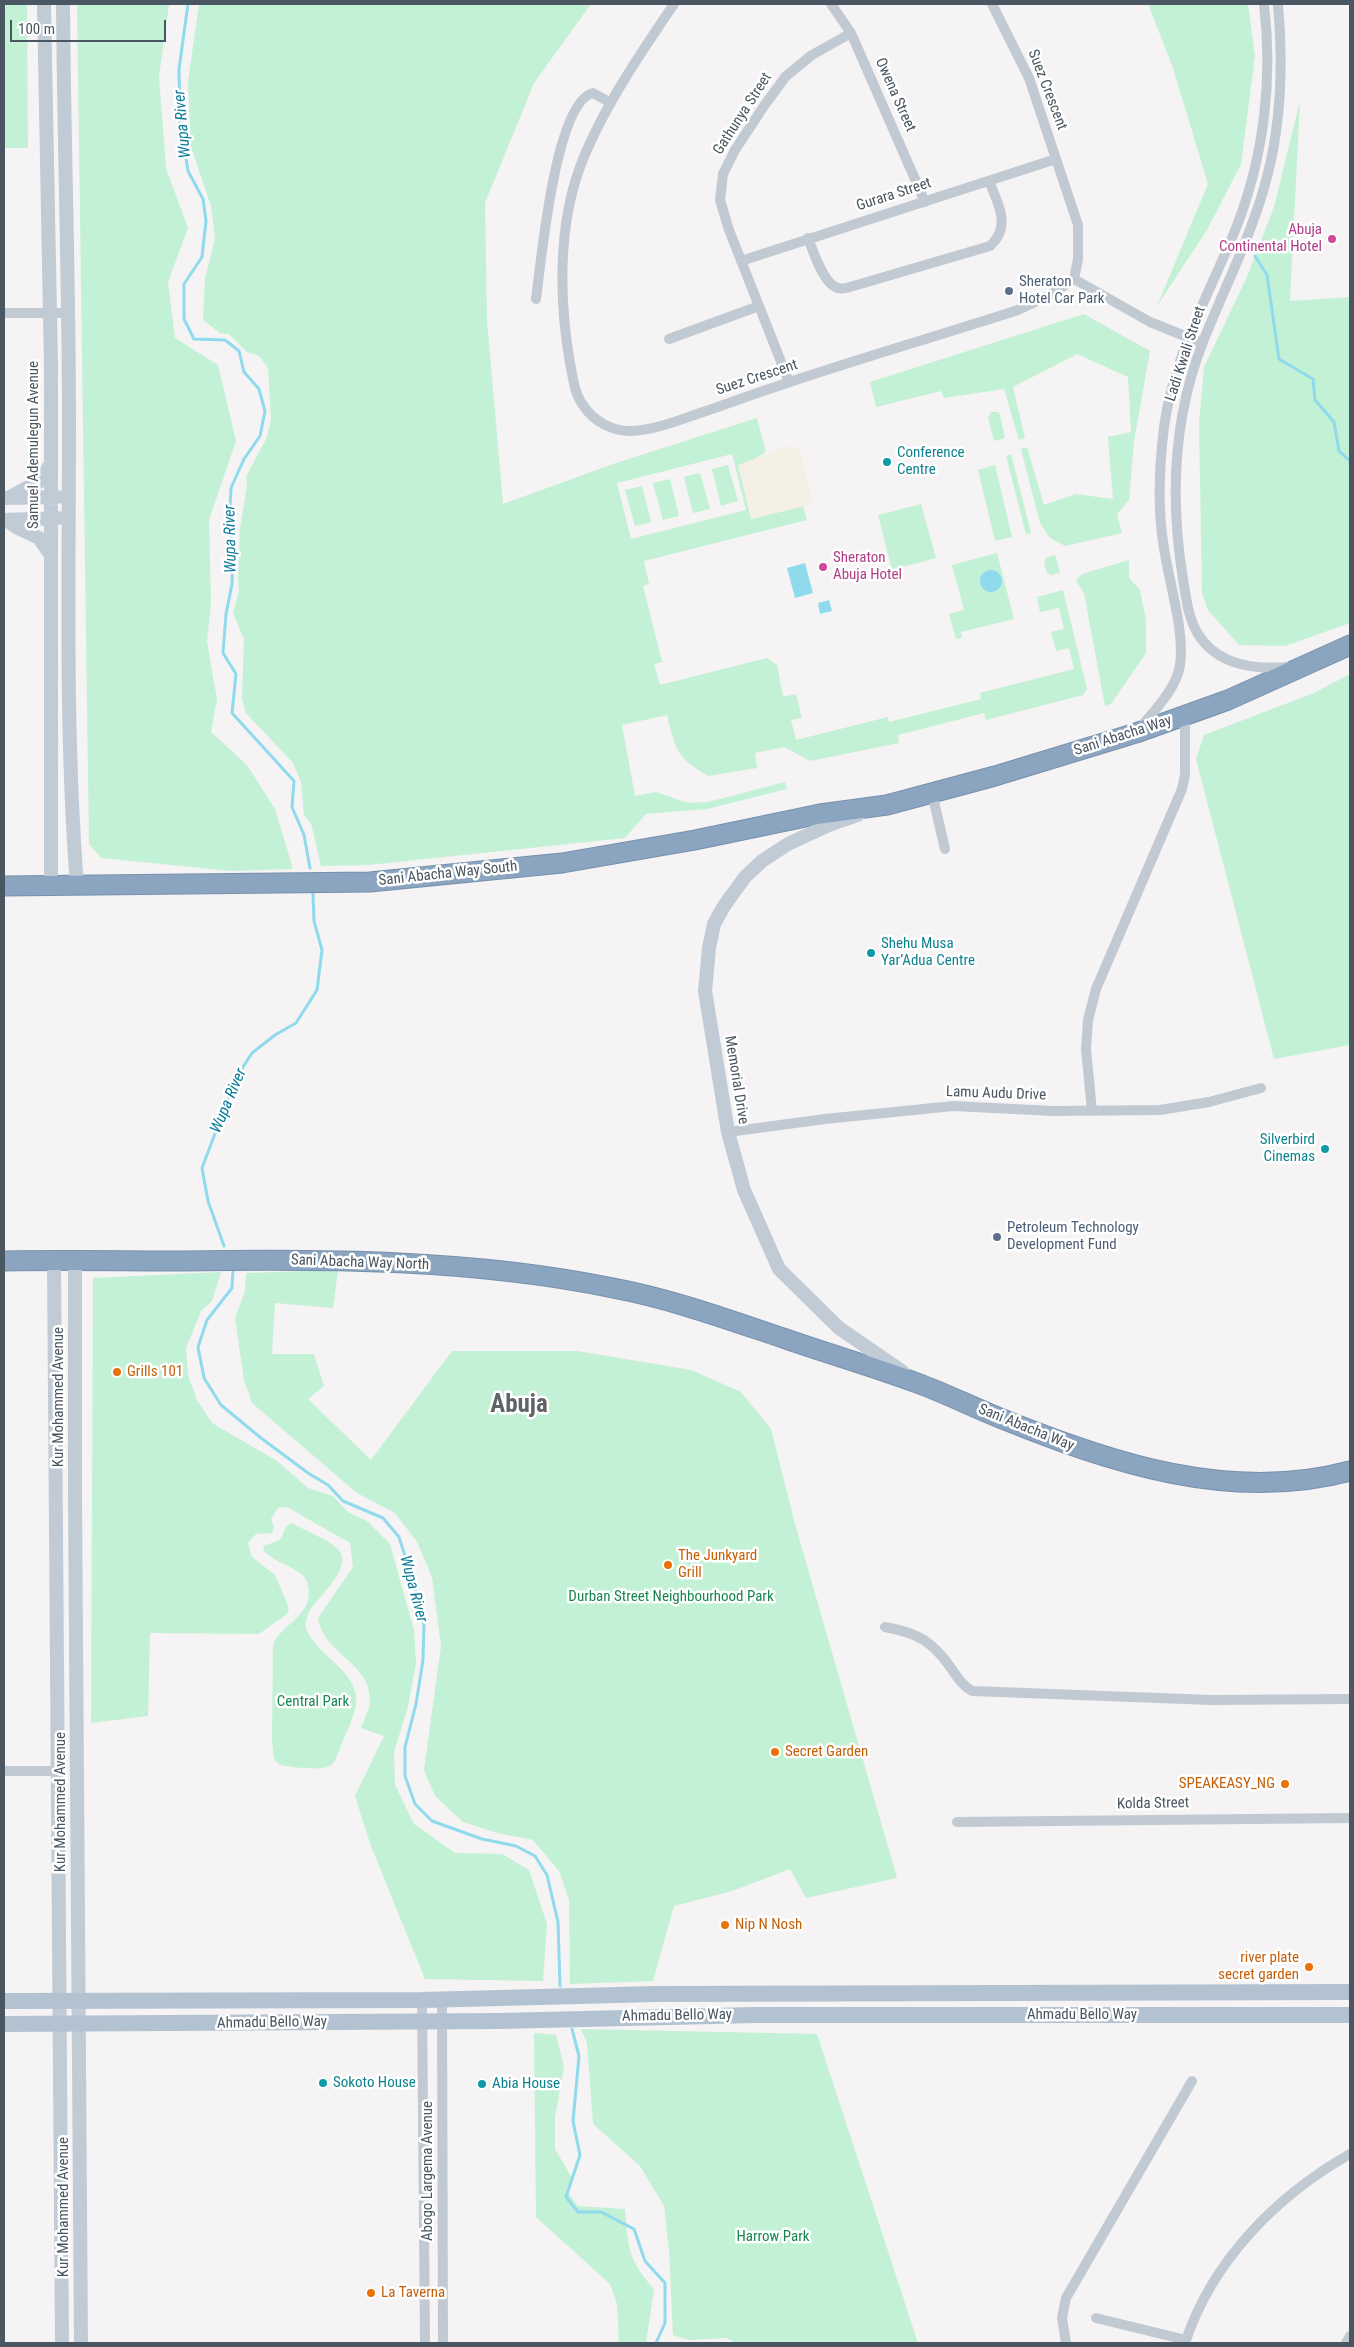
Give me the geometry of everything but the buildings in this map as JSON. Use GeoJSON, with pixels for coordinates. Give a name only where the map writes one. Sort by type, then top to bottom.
{"type":"FeatureCollection","features":[{"type":"Feature","properties":{"kind":"highway","name":"Sani Abacha Way"},"geometry":{"type":"LineString","coordinates":[[888,805],[1136,733],[1228,700],[1348,646]]}},
{"type":"Feature","properties":{"kind":"highway","name":"Sani Abacha Way South"},"geometry":{"type":"LineString","coordinates":[[4,886],[370,882],[562,863],[694,840],[820,814],[888,805]]}},
{"type":"Feature","properties":{"kind":"highway","name":"Sani Abacha Way North"},"geometry":{"type":"LineString","coordinates":[[4,1262],[54,1260],[289,1260],[467,1267],[614,1288],[712,1314]]}},
{"type":"Feature","properties":{"kind":"highway","name":"Sani Abacha Way"},"geometry":{"type":"LineString","coordinates":[[712,1314],[920,1384],[1063,1443],[1109,1459],[1156,1472],[1224,1481],[1264,1483],[1297,1482],[1350,1471]]}},
{"type":"Feature","properties":{"kind":"main road","name":"Ahmadu Bello Way"},"geometry":{"type":"LineString","coordinates":[[4,2001],[422,2000],[627,1995],[1350,1992]]}},
{"type":"Feature","properties":{"kind":"main road","name":"Ahmadu Bello Way"},"geometry":{"type":"LineString","coordinates":[[4,2024],[499,2021],[627,2017],[894,2014],[1350,2015]]}},
{"type":"Feature","properties":{"kind":"street","name":"Samuel Ademulegun Avenue"},"geometry":{"type":"LineString","coordinates":[[44,4],[50,268],[51,885]]}},
{"type":"Feature","properties":{"kind":"street"},"geometry":{"type":"LineString","coordinates":[[63,4],[69,313],[69,518],[73,832],[77,885]]}},
{"type":"Feature","properties":{"kind":"street","name":"Suez Crescent"},"geometry":{"type":"LineString","coordinates":[[674,4],[612,103],[591,141],[580,169],[571,201],[566,232],[564,320],[574,386],[582,404],[595,420],[612,428],[632,431],[666,424],[789,382],[1018,310],[1050,295],[1074,279],[1078,259],[1078,225],[1029,78],[992,4]]}},
{"type":"Feature","properties":{"kind":"street","name":"Owena Street"},"geometry":{"type":"LineString","coordinates":[[831,4],[851,33],[925,202]]}},
{"type":"Feature","properties":{"kind":"street","name":"Ladi Kwali Street"},"geometry":{"type":"LineString","coordinates":[[1136,733],[1159,705],[1174,682],[1180,665],[1179,629],[1163,546],[1159,479],[1165,420],[1187,338],[1236,227],[1254,171],[1263,127],[1267,84],[1264,4]]}},
{"type":"Feature","properties":{"kind":"street","name":"Ladi Kwali Street"},"geometry":{"type":"LineString","coordinates":[[1278,4],[1282,42],[1281,84],[1277,129],[1268,173],[1247,236],[1202,343],[1184,403],[1175,482],[1178,544],[1187,603],[1198,634],[1211,649],[1242,666],[1271,668],[1304,666]]}},
{"type":"Feature","properties":{"kind":"street","name":"Gathunya Street"},"geometry":{"type":"LineString","coordinates":[[789,382],[729,230],[720,200],[723,174],[740,143],[786,76],[812,54],[851,33]]}},
{"type":"Feature","properties":{"kind":"street"},"geometry":{"type":"LineString","coordinates":[[536,298],[555,170],[568,126],[578,105],[588,94],[593,93],[612,103]]}},
{"type":"Feature","properties":{"kind":"street","name":"Gurara Street"},"geometry":{"type":"LineString","coordinates":[[741,261],[1056,159]]}},
{"type":"Feature","properties":{"kind":"street"},"geometry":{"type":"LineString","coordinates":[[808,238],[821,269],[830,283],[838,288],[850,288],[990,246],[998,238],[1002,230],[998,205],[989,181]]}},
{"type":"Feature","properties":{"kind":"street"},"geometry":{"type":"LineString","coordinates":[[1074,279],[1144,319],[1202,343]]}},
{"type":"Feature","properties":{"kind":"street"},"geometry":{"type":"LineString","coordinates":[[669,339],[759,306]]}},
{"type":"Feature","properties":{"kind":"street"},"geometry":{"type":"LineString","coordinates":[[4,313],[69,313]]}},
{"type":"Feature","properties":{"kind":"street"},"geometry":{"type":"LineString","coordinates":[[6,498],[40,481],[51,462]]}},
{"type":"Feature","properties":{"kind":"street"},"geometry":{"type":"LineString","coordinates":[[6,498],[69,496]]}},
{"type":"Feature","properties":{"kind":"street"},"geometry":{"type":"LineString","coordinates":[[5,520],[69,518]]}},
{"type":"Feature","properties":{"kind":"street"},"geometry":{"type":"LineString","coordinates":[[5,520],[39,538],[50,554]]}},
{"type":"Feature","properties":{"kind":"street"},"geometry":{"type":"LineString","coordinates":[[1092,1111],[1086,1049],[1088,1020],[1096,989],[1182,788],[1185,776],[1185,716]]}},
{"type":"Feature","properties":{"kind":"street"},"geometry":{"type":"LineString","coordinates":[[932,793],[945,849]]}},
{"type":"Feature","properties":{"kind":"street","name":"Memorial Drive"},"geometry":{"type":"LineString","coordinates":[[888,805],[829,825],[788,844],[762,861],[733,893],[714,924],[709,948],[705,991],[728,1132],[744,1190],[779,1269],[839,1328],[920,1384]]}},
{"type":"Feature","properties":{"kind":"street","name":"Lamu Audu Drive"},"geometry":{"type":"LineString","coordinates":[[728,1132],[825,1119],[953,1106],[1092,1111],[1160,1110],[1209,1102],[1261,1088]]}},
{"type":"Feature","properties":{"kind":"street","name":"Kur Mohammed Avenue"},"geometry":{"type":"LineString","coordinates":[[54,1260],[62,2343]]}},
{"type":"Feature","properties":{"kind":"street","name":"Kur Mohammed Avenue"},"geometry":{"type":"LineString","coordinates":[[75,1260],[81,2343]]}},
{"type":"Feature","properties":{"kind":"street"},"geometry":{"type":"LineString","coordinates":[[885,1627],[910,1631],[926,1640],[940,1653],[963,1686],[972,1691],[1212,1700],[1350,1699]]}},
{"type":"Feature","properties":{"kind":"street"},"geometry":{"type":"LineString","coordinates":[[4,1771],[58,1771]]}},
{"type":"Feature","properties":{"kind":"street","name":"Kolda Street"},"geometry":{"type":"LineString","coordinates":[[957,1822],[1350,1818]]}},
{"type":"Feature","properties":{"kind":"street","name":"Abogo Largema Avenue"},"geometry":{"type":"LineString","coordinates":[[442,1999],[443,2343]]}},
{"type":"Feature","properties":{"kind":"street","name":"Abogo Largema Avenue"},"geometry":{"type":"LineString","coordinates":[[422,2000],[425,2343]]}},
{"type":"Feature","properties":{"kind":"street"},"geometry":{"type":"LineString","coordinates":[[1066,2343],[1062,2318],[1066,2298],[1192,2080]]}},
{"type":"Feature","properties":{"kind":"street"},"geometry":{"type":"LineString","coordinates":[[1096,2318],[1186,2342],[1214,2283],[1235,2252],[1264,2216],[1322,2170],[1350,2154]]}},
{"type":"Feature","properties":{"kind":"street"},"geometry":{"type":"LineString","coordinates":[[1346,2343],[1350,2336]]}},
{"type":"Feature","properties":{"kind":"green space"},"geometry":{"type":"Polygon","coordinates":[[[4,4],[27,4],[28,148],[4,148],[4,4]]]}},
{"type":"Feature","properties":{"kind":"green space"},"geometry":{"type":"Polygon","coordinates":[[[77,4],[169,4],[159,77],[166,168],[188,228],[168,282],[175,338],[218,365],[236,441],[209,520],[211,602],[207,642],[217,699],[211,732],[247,765],[275,809],[293,869],[231,871],[101,858],[89,844],[77,4]]]}},
{"type":"Feature","properties":{"kind":"green space"},"geometry":{"type":"Polygon","coordinates":[[[199,4],[591,4],[534,83],[485,203],[487,320],[503,504],[616,463],[757,418],[766,452],[751,461],[751,519],[803,506],[807,520],[644,561],[649,584],[643,586],[662,662],[654,664],[660,685],[767,658],[777,665],[783,697],[796,694],[802,718],[791,720],[796,740],[888,717],[889,722],[981,699],[980,693],[1074,669],[1069,648],[1056,651],[1051,632],[1064,629],[1059,608],[1040,612],[1037,597],[1063,590],[1087,689],[1083,695],[986,720],[984,713],[898,735],[899,743],[810,761],[784,747],[755,753],[757,768],[709,776],[690,764],[679,752],[672,736],[667,715],[622,725],[635,796],[656,792],[688,803],[708,802],[785,782],[787,789],[707,809],[646,814],[625,838],[368,865],[321,866],[311,823],[304,815],[301,782],[293,763],[246,713],[242,699],[244,639],[233,613],[239,591],[240,528],[247,486],[246,477],[267,437],[271,420],[268,368],[259,356],[247,352],[229,334],[220,333],[203,320],[205,279],[215,239],[211,206],[191,147],[188,82],[199,4]],[[732,454],[617,483],[631,539],[746,510],[732,454]]]}},
{"type":"Feature","properties":{"kind":"green space"},"geometry":{"type":"Polygon","coordinates":[[[1148,4],[1248,4],[1255,56],[1241,164],[1207,230],[1157,306],[1208,184],[1173,68],[1148,4]]]}},
{"type":"Feature","properties":{"kind":"green space"},"geometry":{"type":"Polygon","coordinates":[[[1300,101],[1290,301],[1350,297],[1350,623],[1285,646],[1239,645],[1208,610],[1202,593],[1199,424],[1204,367],[1246,279],[1274,207],[1300,101]]]}},
{"type":"Feature","properties":{"kind":"green space"},"geometry":{"type":"Polygon","coordinates":[[[1084,314],[1150,351],[1134,441],[1129,500],[1117,514],[1122,533],[1065,546],[1050,538],[1040,523],[1021,449],[1027,447],[1044,505],[1076,494],[1113,499],[1108,437],[1131,432],[1128,377],[1077,354],[1013,387],[1025,438],[1019,440],[1004,389],[944,398],[941,391],[876,407],[870,382],[1084,314]]]}},
{"type":"Feature","properties":{"kind":"green space"},"geometry":{"type":"Polygon","coordinates":[[[991,412],[998,412],[1000,415],[1005,438],[994,441],[988,418],[991,412]]]}},
{"type":"Feature","properties":{"kind":"green space"},"geometry":{"type":"Polygon","coordinates":[[[1011,454],[1031,533],[1026,534],[1006,456],[1011,454]]]}},
{"type":"Feature","properties":{"kind":"green space"},"geometry":{"type":"Polygon","coordinates":[[[728,465],[738,501],[721,506],[712,469],[728,465]]]}},
{"type":"Feature","properties":{"kind":"green space"},"geometry":{"type":"Polygon","coordinates":[[[995,465],[1012,537],[995,541],[978,470],[995,465]]]}},
{"type":"Feature","properties":{"kind":"green space"},"geometry":{"type":"Polygon","coordinates":[[[700,473],[710,509],[693,513],[684,477],[700,473]]]}},
{"type":"Feature","properties":{"kind":"green space"},"geometry":{"type":"Polygon","coordinates":[[[670,479],[679,516],[663,520],[653,483],[670,479]]]}},
{"type":"Feature","properties":{"kind":"green space"},"geometry":{"type":"Polygon","coordinates":[[[642,486],[651,522],[635,526],[625,490],[642,486]]]}},
{"type":"Feature","properties":{"kind":"green space"},"geometry":{"type":"Polygon","coordinates":[[[921,504],[936,558],[892,570],[878,515],[921,504]]]}},
{"type":"Feature","properties":{"kind":"green space"},"geometry":{"type":"Polygon","coordinates":[[[997,553],[1014,619],[961,632],[962,638],[956,639],[949,614],[964,610],[952,565],[997,553]]]}},
{"type":"Feature","properties":{"kind":"green space"},"geometry":{"type":"Polygon","coordinates":[[[1055,555],[1060,573],[1051,575],[1047,573],[1044,563],[1046,558],[1055,555]]]}},
{"type":"Feature","properties":{"kind":"green space"},"geometry":{"type":"Polygon","coordinates":[[[1129,560],[1129,578],[1140,590],[1146,620],[1146,653],[1111,704],[1105,706],[1084,593],[1076,581],[1082,574],[1129,560]]]}},
{"type":"Feature","properties":{"kind":"green space"},"geometry":{"type":"Polygon","coordinates":[[[1350,674],[1350,1045],[1274,1059],[1196,759],[1204,735],[1314,693],[1350,674]]]}},
{"type":"Feature","properties":{"kind":"green space","name":"Durban Street Neighbourhood Park"},"geometry":{"type":"Polygon","coordinates":[[[338,1270],[333,1308],[275,1303],[272,1354],[314,1354],[324,1386],[308,1399],[371,1460],[452,1351],[577,1351],[691,1370],[741,1392],[771,1429],[795,1524],[897,1878],[806,1898],[790,1869],[732,1891],[674,1906],[653,1981],[570,1984],[569,1900],[559,1871],[533,1840],[497,1833],[463,1822],[435,1796],[424,1770],[441,1646],[432,1577],[417,1542],[395,1513],[357,1493],[252,1403],[244,1380],[235,1318],[245,1291],[246,1273],[338,1270]]]}},
{"type":"Feature","properties":{"kind":"green space"},"geometry":{"type":"Polygon","coordinates":[[[221,1272],[212,1301],[201,1311],[186,1348],[188,1375],[197,1400],[212,1423],[277,1461],[308,1488],[333,1496],[348,1512],[367,1521],[390,1544],[414,1630],[416,1663],[408,1707],[394,1752],[395,1785],[414,1824],[455,1853],[502,1854],[529,1870],[547,1924],[543,1981],[425,1979],[371,1846],[355,1796],[384,1736],[361,1728],[368,1712],[370,1702],[369,1689],[356,1668],[329,1641],[322,1630],[318,1618],[353,1567],[350,1543],[287,1507],[278,1508],[271,1519],[274,1527],[272,1533],[256,1534],[248,1543],[252,1557],[275,1575],[289,1608],[287,1614],[259,1634],[150,1633],[148,1716],[91,1723],[93,1278],[221,1272]]]}},
{"type":"Feature","properties":{"kind":"green space","name":"Central Park"},"geometry":{"type":"Polygon","coordinates":[[[291,1523],[335,1546],[342,1557],[342,1565],[338,1573],[310,1610],[305,1625],[310,1636],[343,1671],[355,1690],[356,1702],[352,1719],[335,1759],[330,1766],[320,1768],[280,1765],[274,1759],[272,1740],[273,1644],[302,1612],[309,1596],[308,1584],[303,1576],[296,1570],[271,1557],[263,1550],[264,1546],[280,1540],[286,1527],[291,1523]]]}},
{"type":"Feature","properties":{"kind":"green space","name":"Harrow Park"},"geometry":{"type":"Polygon","coordinates":[[[581,2029],[817,2034],[918,2343],[736,2343],[727,2338],[689,2340],[673,2335],[669,2250],[664,2206],[640,2166],[593,2124],[587,2043],[581,2029]]]}},
{"type":"Feature","properties":{"kind":"green space"},"geometry":{"type":"Polygon","coordinates":[[[534,2033],[556,2035],[564,2067],[555,2117],[555,2149],[572,2178],[566,2190],[578,2206],[625,2209],[627,2233],[634,2261],[645,2279],[654,2289],[646,2343],[619,2343],[617,2304],[610,2284],[536,2217],[534,2033]]]}},
{"type":"Feature","properties":{"kind":"sand"},"geometry":{"type":"Polygon","coordinates":[[[789,446],[800,449],[813,504],[751,519],[738,465],[789,446]]]}},
{"type":"Feature","properties":{"kind":"water"},"geometry":{"type":"Polygon","coordinates":[[[805,563],[813,593],[795,598],[787,568],[805,563]]]}},
{"type":"Feature","properties":{"kind":"water"},"geometry":{"type":"Polygon","coordinates":[[[991,570],[1001,577],[1002,581],[995,591],[991,592],[981,585],[980,581],[987,571],[991,570]]]}},
{"type":"Feature","properties":{"kind":"water"},"geometry":{"type":"Polygon","coordinates":[[[829,600],[832,611],[820,614],[818,603],[829,600]]]}},
{"type":"Feature","properties":{"kind":"waterway","name":"Wupa River"},"geometry":{"type":"LineString","coordinates":[[188,4],[179,69],[180,123],[188,171],[203,199],[206,221],[202,257],[184,284],[184,319],[194,339],[225,340],[239,351],[244,372],[259,389],[265,411],[260,436],[244,459],[231,488],[229,525],[233,551],[232,584],[226,614],[223,653],[236,674],[232,713],[294,781],[292,807],[304,835],[310,868]]}},
{"type":"Feature","properties":{"kind":"waterway"},"geometry":{"type":"LineString","coordinates":[[1255,256],[1267,275],[1279,359],[1313,379],[1315,400],[1334,422],[1339,451],[1350,461]]}},
{"type":"Feature","properties":{"kind":"waterway","name":"Wupa River"},"geometry":{"type":"LineString","coordinates":[[224,1246],[208,1201],[202,1168],[236,1078],[252,1053],[275,1035],[296,1023],[317,990],[322,950],[314,921],[313,894]]}},
{"type":"Feature","properties":{"kind":"waterway","name":"Wupa River"},"geometry":{"type":"LineString","coordinates":[[233,1271],[232,1288],[207,1320],[198,1347],[204,1378],[221,1405],[261,1438],[308,1473],[328,1485],[343,1501],[383,1518],[399,1537],[414,1584],[424,1625],[423,1660],[416,1704],[405,1747],[405,1776],[415,1804],[432,1821],[482,1839],[516,1846],[535,1856],[547,1875],[558,1922],[560,1986]]}},
{"type":"Feature","properties":{"kind":"waterway","name":"Wupa River"},"geometry":{"type":"LineString","coordinates":[[572,2029],[579,2056],[573,2121],[580,2155],[566,2197],[578,2212],[601,2212],[634,2229],[645,2261],[665,2283],[665,2323],[656,2343]]}},
{"type":"Feature","properties":{"kind":"place","name":"Abuja Continental Hotel"},"geometry":{"type":"Point","coordinates":[1332,239]}},
{"type":"Feature","properties":{"kind":"place","name":"Sheraton Hotel Car Park"},"geometry":{"type":"Point","coordinates":[1009,291]}},
{"type":"Feature","properties":{"kind":"place","name":"Conference Centre"},"geometry":{"type":"Point","coordinates":[887,462]}},
{"type":"Feature","properties":{"kind":"place","name":"Sheraton Abuja Hotel"},"geometry":{"type":"Point","coordinates":[823,567]}},
{"type":"Feature","properties":{"kind":"place","name":"Shehu Musa Yar’Adua Centre"},"geometry":{"type":"Point","coordinates":[871,953]}},
{"type":"Feature","properties":{"kind":"place","name":"Silverbird Cinemas"},"geometry":{"type":"Point","coordinates":[1325,1149]}},
{"type":"Feature","properties":{"kind":"place","name":"Petroleum Technology Development Fund"},"geometry":{"type":"Point","coordinates":[997,1237]}},
{"type":"Feature","properties":{"kind":"place","name":"Grills 101"},"geometry":{"type":"Point","coordinates":[117,1372]}},
{"type":"Feature","properties":{"kind":"place","name":"The Junkyard Grill"},"geometry":{"type":"Point","coordinates":[668,1565]}},
{"type":"Feature","properties":{"kind":"place","name":"Secret Garden"},"geometry":{"type":"Point","coordinates":[775,1752]}},
{"type":"Feature","properties":{"kind":"place","name":"SPEAKEASY_NG"},"geometry":{"type":"Point","coordinates":[1285,1784]}},
{"type":"Feature","properties":{"kind":"place","name":"Nip N Nosh"},"geometry":{"type":"Point","coordinates":[725,1925]}},
{"type":"Feature","properties":{"kind":"place","name":"river plate secret garden"},"geometry":{"type":"Point","coordinates":[1309,1967]}},
{"type":"Feature","properties":{"kind":"place","name":"Sokoto House"},"geometry":{"type":"Point","coordinates":[323,2083]}},
{"type":"Feature","properties":{"kind":"place","name":"Abia House"},"geometry":{"type":"Point","coordinates":[482,2084]}},
{"type":"Feature","properties":{"kind":"place","name":"La Taverna"},"geometry":{"type":"Point","coordinates":[371,2293]}},
{"type":"Feature","properties":{"kind":"district","name":"Abuja"},"geometry":{"type":"Point","coordinates":[519,1406]}}]}
